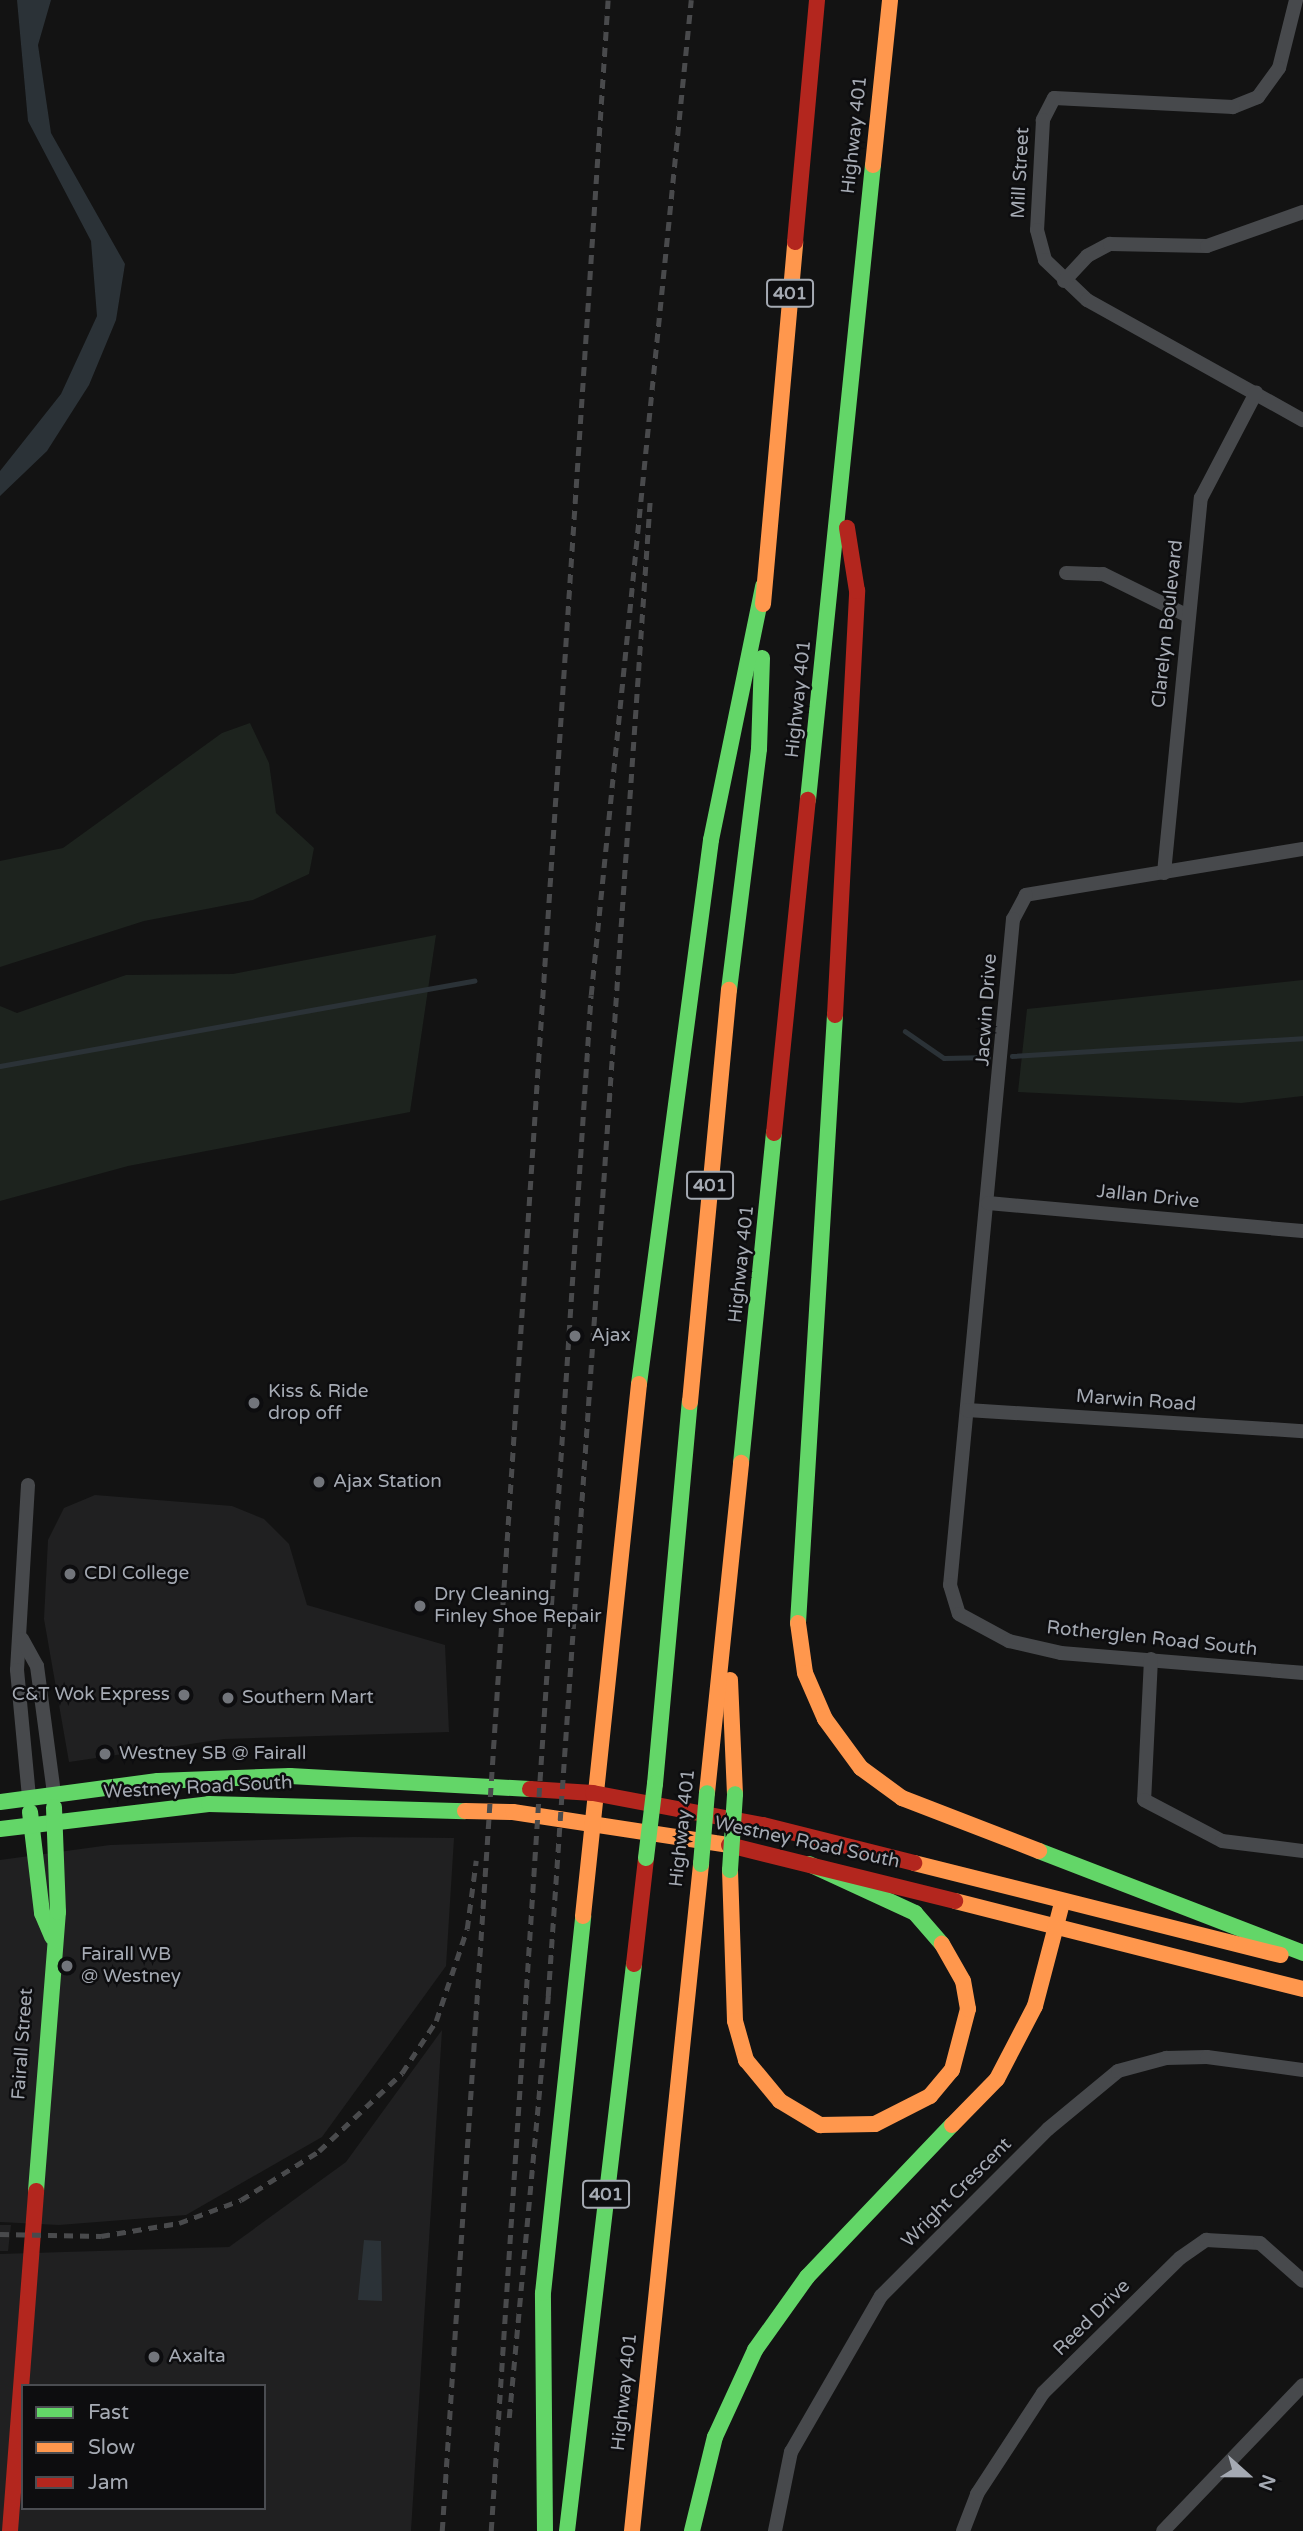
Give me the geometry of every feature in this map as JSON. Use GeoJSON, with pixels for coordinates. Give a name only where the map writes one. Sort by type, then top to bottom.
{"type":"FeatureCollection","features":[{"type":"Feature","properties":{"kind":"main road","name":"Highway 401"},"geometry":{"type":"LineString","coordinates":[[567,2531],[655,1784],[725,1026],[759,749],[763,586],[817,0]]}},
{"type":"Feature","properties":{"kind":"main road","name":"Highway 401"},"geometry":{"type":"LineString","coordinates":[[632,2531],[725,1646],[890,0]]}},
{"type":"Feature","properties":{"kind":"main road"},"geometry":{"type":"LineString","coordinates":[[841,489],[857,591],[820,1293],[800,1550],[797,1615],[804,1673],[825,1719],[861,1768],[902,1798],[1303,1953]]}},
{"type":"Feature","properties":{"kind":"main road"},"geometry":{"type":"LineString","coordinates":[[545,2531],[543,2293],[589,1822],[646,1314],[711,840],[763,586]]}},
{"type":"Feature","properties":{"kind":"main road"},"geometry":{"type":"LineString","coordinates":[[725,1646],[737,1721],[730,1870],[735,2021],[747,2060],[780,2101],[803,2118],[820,2124],[875,2124],[930,2096],[952,2070],[968,2010],[964,1981],[937,1934],[915,1913],[809,1864]]}},
{"type":"Feature","properties":{"kind":"main road","name":"Westney Road South"},"geometry":{"type":"LineString","coordinates":[[0,1802],[158,1780],[357,1775],[593,1793],[763,1825],[1062,1903],[1303,1961]]}},
{"type":"Feature","properties":{"kind":"main road","name":"Fairall Street"},"geometry":{"type":"LineString","coordinates":[[10,2531],[6,2512],[52,1937],[58,1912],[54,1793]]}},
{"type":"Feature","properties":{"kind":"main road","name":"Fairall Street"},"geometry":{"type":"LineString","coordinates":[[29,1797],[42,1913],[52,1937]]}},
{"type":"Feature","properties":{"kind":"main road","name":"Westney Road South"},"geometry":{"type":"LineString","coordinates":[[0,1829],[55,1819],[284,1802],[513,1812],[589,1822],[809,1864],[1303,1989]]}},
{"type":"Feature","properties":{"kind":"main road"},"geometry":{"type":"LineString","coordinates":[[692,2531],[715,2437],[755,2350],[807,2277],[997,2079],[1035,2006],[1058,1927],[1062,1903]]}},
{"type":"Feature","properties":{"kind":"street","name":"Mill Street"},"geometry":{"type":"LineString","coordinates":[[1296,0],[1279,68],[1258,97],[1233,107],[1054,97],[1043,120],[1037,230],[1045,260],[1064,281],[1087,300],[1303,420]]}},
{"type":"Feature","properties":{"kind":"street"},"geometry":{"type":"LineString","coordinates":[[1064,281],[1087,256],[1110,244],[1207,246],[1303,212]]}},
{"type":"Feature","properties":{"kind":"street","name":"Clarelyn Boulevard"},"geometry":{"type":"LineString","coordinates":[[1164,873],[1201,498],[1256,393]]}},
{"type":"Feature","properties":{"kind":"street"},"geometry":{"type":"LineString","coordinates":[[1066,573],[1104,574],[1188,616]]}},
{"type":"Feature","properties":{"kind":"street","name":"Jacwin Drive"},"geometry":{"type":"LineString","coordinates":[[967,1410],[1013,919],[1026,895],[1303,849]]}},
{"type":"Feature","properties":{"kind":"street","name":"Jallan Drive"},"geometry":{"type":"LineString","coordinates":[[988,1203],[1303,1231]]}},
{"type":"Feature","properties":{"kind":"street","name":"Marwin Road"},"geometry":{"type":"LineString","coordinates":[[967,1410],[1303,1431]]}},
{"type":"Feature","properties":{"kind":"street","name":"Rotherglen Road South"},"geometry":{"type":"LineString","coordinates":[[967,1410],[950,1585],[960,1614],[1022,1644],[1303,1673]]}},
{"type":"Feature","properties":{"kind":"street"},"geometry":{"type":"LineString","coordinates":[[28,1485],[22,1639],[17,1670],[29,1797]]}},
{"type":"Feature","properties":{"kind":"street"},"geometry":{"type":"LineString","coordinates":[[22,1639],[37,1665],[54,1793]]}},
{"type":"Feature","properties":{"kind":"street"},"geometry":{"type":"LineString","coordinates":[[1151,1659],[1144,1800],[1222,1841],[1303,1851]]}},
{"type":"Feature","properties":{"kind":"street","name":"Wright Crescent"},"geometry":{"type":"LineString","coordinates":[[775,2531],[791,2452],[881,2296],[1048,2129],[1118,2071],[1166,2058],[1207,2057],[1303,2070]]}},
{"type":"Feature","properties":{"kind":"street","name":"Reed Drive"},"geometry":{"type":"LineString","coordinates":[[963,2531],[976,2494],[1043,2393],[1180,2258],[1206,2240],[1260,2243],[1303,2281]]}},
{"type":"Feature","properties":{"kind":"street"},"geometry":{"type":"LineString","coordinates":[[1163,2531],[1303,2385]]}},
{"type":"Feature","properties":{"kind":"shaded area"},"geometry":{"type":"Polygon","coordinates":[[[17,0],[51,0],[38,45],[51,133],[125,264],[116,320],[89,385],[47,451],[0,496],[0,471],[61,394],[97,316],[91,241],[28,121],[17,0]]]}},
{"type":"Feature","properties":{"kind":"shaded area"},"geometry":{"type":"Polygon","coordinates":[[[250,723],[269,763],[276,813],[314,848],[309,874],[253,900],[144,921],[0,967],[0,861],[63,848],[222,733],[250,723]]]}},
{"type":"Feature","properties":{"kind":"shaded area"},"geometry":{"type":"Polygon","coordinates":[[[436,935],[410,1112],[128,1166],[0,1201],[0,1006],[17,1013],[126,975],[233,974],[436,935]]]}},
{"type":"Feature","properties":{"kind":"shaded area"},"geometry":{"type":"Polygon","coordinates":[[[1303,980],[1303,1096],[1241,1103],[1018,1092],[1027,1009],[1303,980]]]}},
{"type":"Feature","properties":{"kind":"shaded area"},"geometry":{"type":"Polygon","coordinates":[[[95,1495],[232,1506],[264,1519],[289,1544],[307,1605],[445,1645],[449,1732],[224,1739],[69,1762],[44,1619],[48,1540],[64,1508],[95,1495]]]}},
{"type":"Feature","properties":{"kind":"shaded area"},"geometry":{"type":"Polygon","coordinates":[[[353,1837],[454,1838],[446,1966],[322,2137],[186,2215],[59,2225],[0,2222],[0,1860],[110,1845],[353,1837]]]}},
{"type":"Feature","properties":{"kind":"shaded area"},"geometry":{"type":"Polygon","coordinates":[[[442,2030],[411,2531],[0,2531],[0,2254],[229,2247],[346,2162],[442,2030]]]}},
{"type":"Feature","properties":{"kind":"shaded area"},"geometry":{"type":"Polygon","coordinates":[[[0,2225],[11,2225],[8,2251],[0,2251],[0,2225]]]}},
{"type":"Feature","properties":{"kind":"shaded area"},"geometry":{"type":"Polygon","coordinates":[[[364,2240],[381,2241],[382,2301],[358,2300],[364,2240]]]}},
{"type":"Feature","properties":{"kind":"waterway"},"geometry":{"type":"LineString","coordinates":[[0,1066],[474,981]]}},
{"type":"Feature","properties":{"kind":"waterway"},"geometry":{"type":"LineString","coordinates":[[905,1031],[944,1058],[988,1057]]}},
{"type":"Feature","properties":{"kind":"waterway"},"geometry":{"type":"LineString","coordinates":[[1012,1056],[1303,1038]]}},
{"type":"Feature","properties":{"kind":"railway"},"geometry":{"type":"LineString","coordinates":[[442,2531],[608,0]]}},
{"type":"Feature","properties":{"kind":"railway"},"geometry":{"type":"LineString","coordinates":[[491,2531],[591,995],[691,0]]}},
{"type":"Feature","properties":{"kind":"railway"},"geometry":{"type":"LineString","coordinates":[[509,2418],[548,1996],[650,498]]}},
{"type":"Feature","properties":{"kind":"railway"},"geometry":{"type":"LineString","coordinates":[[0,2234],[101,2236],[179,2223],[241,2200],[319,2151],[402,2073],[436,2021],[467,1929],[476,1861]]}},
{"type":"Feature","properties":{"kind":"traffic: fast"},"geometry":{"type":"LineString","coordinates":[[808,800],[873,165]]}},
{"type":"Feature","properties":{"kind":"traffic: fast"},"geometry":{"type":"LineString","coordinates":[[639,1384],[711,840],[763,586]]}},
{"type":"Feature","properties":{"kind":"traffic: fast"},"geometry":{"type":"LineString","coordinates":[[729,990],[759,749],[762,658]]}},
{"type":"Feature","properties":{"kind":"traffic: fast"},"geometry":{"type":"LineString","coordinates":[[798,1623],[835,1015]]}},
{"type":"Feature","properties":{"kind":"traffic: fast"},"geometry":{"type":"LineString","coordinates":[[741,1463],[774,1133]]}},
{"type":"Feature","properties":{"kind":"traffic: fast"},"geometry":{"type":"LineString","coordinates":[[655,1784],[690,1402]]}},
{"type":"Feature","properties":{"kind":"traffic: fast"},"geometry":{"type":"LineString","coordinates":[[0,1802],[158,1781],[290,1776],[530,1789]]}},
{"type":"Feature","properties":{"kind":"traffic: fast"},"geometry":{"type":"LineString","coordinates":[[646,1858],[655,1784]]}},
{"type":"Feature","properties":{"kind":"traffic: fast"},"geometry":{"type":"LineString","coordinates":[[701,1864],[707,1793]]}},
{"type":"Feature","properties":{"kind":"traffic: fast"},"geometry":{"type":"LineString","coordinates":[[730,1870],[735,1794]]}},
{"type":"Feature","properties":{"kind":"traffic: fast"},"geometry":{"type":"LineString","coordinates":[[0,1829],[209,1804],[465,1811]]}},
{"type":"Feature","properties":{"kind":"traffic: fast"},"geometry":{"type":"LineString","coordinates":[[36,2191],[58,1912],[54,1807]]}},
{"type":"Feature","properties":{"kind":"traffic: fast"},"geometry":{"type":"LineString","coordinates":[[30,1812],[42,1913],[52,1937]]}},
{"type":"Feature","properties":{"kind":"traffic: fast"},"geometry":{"type":"LineString","coordinates":[[1039,1851],[1303,1953]]}},
{"type":"Feature","properties":{"kind":"traffic: fast"},"geometry":{"type":"LineString","coordinates":[[809,1864],[915,1913],[942,1944]]}},
{"type":"Feature","properties":{"kind":"traffic: fast"},"geometry":{"type":"LineString","coordinates":[[545,2531],[543,2293],[583,1916]]}},
{"type":"Feature","properties":{"kind":"traffic: fast"},"geometry":{"type":"LineString","coordinates":[[567,2531],[634,1964]]}},
{"type":"Feature","properties":{"kind":"traffic: fast"},"geometry":{"type":"LineString","coordinates":[[692,2531],[715,2437],[755,2350],[807,2277],[952,2125]]}},
{"type":"Feature","properties":{"kind":"traffic: slow"},"geometry":{"type":"LineString","coordinates":[[873,165],[890,0]]}},
{"type":"Feature","properties":{"kind":"traffic: slow"},"geometry":{"type":"LineString","coordinates":[[763,604],[795,242]]}},
{"type":"Feature","properties":{"kind":"traffic: slow"},"geometry":{"type":"LineString","coordinates":[[690,1402],[729,990]]}},
{"type":"Feature","properties":{"kind":"traffic: slow"},"geometry":{"type":"LineString","coordinates":[[583,1916],[639,1384]]}},
{"type":"Feature","properties":{"kind":"traffic: slow"},"geometry":{"type":"LineString","coordinates":[[707,1793],[741,1463]]}},
{"type":"Feature","properties":{"kind":"traffic: slow"},"geometry":{"type":"LineString","coordinates":[[798,1623],[805,1673],[825,1719],[861,1768],[902,1798],[1039,1851]]}},
{"type":"Feature","properties":{"kind":"traffic: slow"},"geometry":{"type":"LineString","coordinates":[[730,1680],[735,1794]]}},
{"type":"Feature","properties":{"kind":"traffic: slow"},"geometry":{"type":"LineString","coordinates":[[465,1811],[513,1812],[729,1845]]}},
{"type":"Feature","properties":{"kind":"traffic: slow"},"geometry":{"type":"LineString","coordinates":[[914,1863],[1281,1955]]}},
{"type":"Feature","properties":{"kind":"traffic: slow"},"geometry":{"type":"LineString","coordinates":[[632,2531],[701,1864]]}},
{"type":"Feature","properties":{"kind":"traffic: slow"},"geometry":{"type":"LineString","coordinates":[[730,1870],[735,2021],[746,2060],[780,2101],[820,2125],[875,2124],[930,2096],[952,2070],[968,2009],[963,1981],[942,1944]]}},
{"type":"Feature","properties":{"kind":"traffic: slow"},"geometry":{"type":"LineString","coordinates":[[955,1901],[1303,1989]]}},
{"type":"Feature","properties":{"kind":"traffic: slow"},"geometry":{"type":"LineString","coordinates":[[952,2125],[997,2079],[1035,2006],[1062,1903]]}},
{"type":"Feature","properties":{"kind":"traffic: jam"},"geometry":{"type":"LineString","coordinates":[[795,242],[817,0]]}},
{"type":"Feature","properties":{"kind":"traffic: jam"},"geometry":{"type":"LineString","coordinates":[[835,1015],[857,591],[847,528]]}},
{"type":"Feature","properties":{"kind":"traffic: jam"},"geometry":{"type":"LineString","coordinates":[[774,1133],[808,800]]}},
{"type":"Feature","properties":{"kind":"traffic: jam"},"geometry":{"type":"LineString","coordinates":[[530,1789],[593,1793],[763,1825],[914,1863]]}},
{"type":"Feature","properties":{"kind":"traffic: jam"},"geometry":{"type":"LineString","coordinates":[[729,1845],[955,1901]]}},
{"type":"Feature","properties":{"kind":"traffic: jam"},"geometry":{"type":"LineString","coordinates":[[634,1964],[646,1858]]}},
{"type":"Feature","properties":{"kind":"traffic: jam"},"geometry":{"type":"LineString","coordinates":[[21,2384],[36,2191]]}},
{"type":"Feature","properties":{"kind":"traffic: jam"},"geometry":{"type":"LineString","coordinates":[[10,2531],[21,2387]]}},
{"type":"Feature","properties":{"kind":"place","name":"Ajax"},"geometry":{"type":"Point","coordinates":[575,1336]}},
{"type":"Feature","properties":{"kind":"place","name":"Kiss & Ride drop off"},"geometry":{"type":"Point","coordinates":[254,1403]}},
{"type":"Feature","properties":{"kind":"place","name":"Ajax Station"},"geometry":{"type":"Point","coordinates":[319,1482]}},
{"type":"Feature","properties":{"kind":"place","name":"CDI College"},"geometry":{"type":"Point","coordinates":[70,1574]}},
{"type":"Feature","properties":{"kind":"place","name":"Dry Cleaning Finley Shoe Repair"},"geometry":{"type":"Point","coordinates":[420,1606]}},
{"type":"Feature","properties":{"kind":"place","name":"C&T Wok Express"},"geometry":{"type":"Point","coordinates":[184,1695]}},
{"type":"Feature","properties":{"kind":"place","name":"Southern Mart"},"geometry":{"type":"Point","coordinates":[228,1698]}},
{"type":"Feature","properties":{"kind":"place","name":"Westney SB @ Fairall"},"geometry":{"type":"Point","coordinates":[105,1754]}},
{"type":"Feature","properties":{"kind":"place","name":"Fairall WB @ Westney"},"geometry":{"type":"Point","coordinates":[67,1966]}},
{"type":"Feature","properties":{"kind":"place","name":"Axalta"},"geometry":{"type":"Point","coordinates":[154,2357]}}]}
